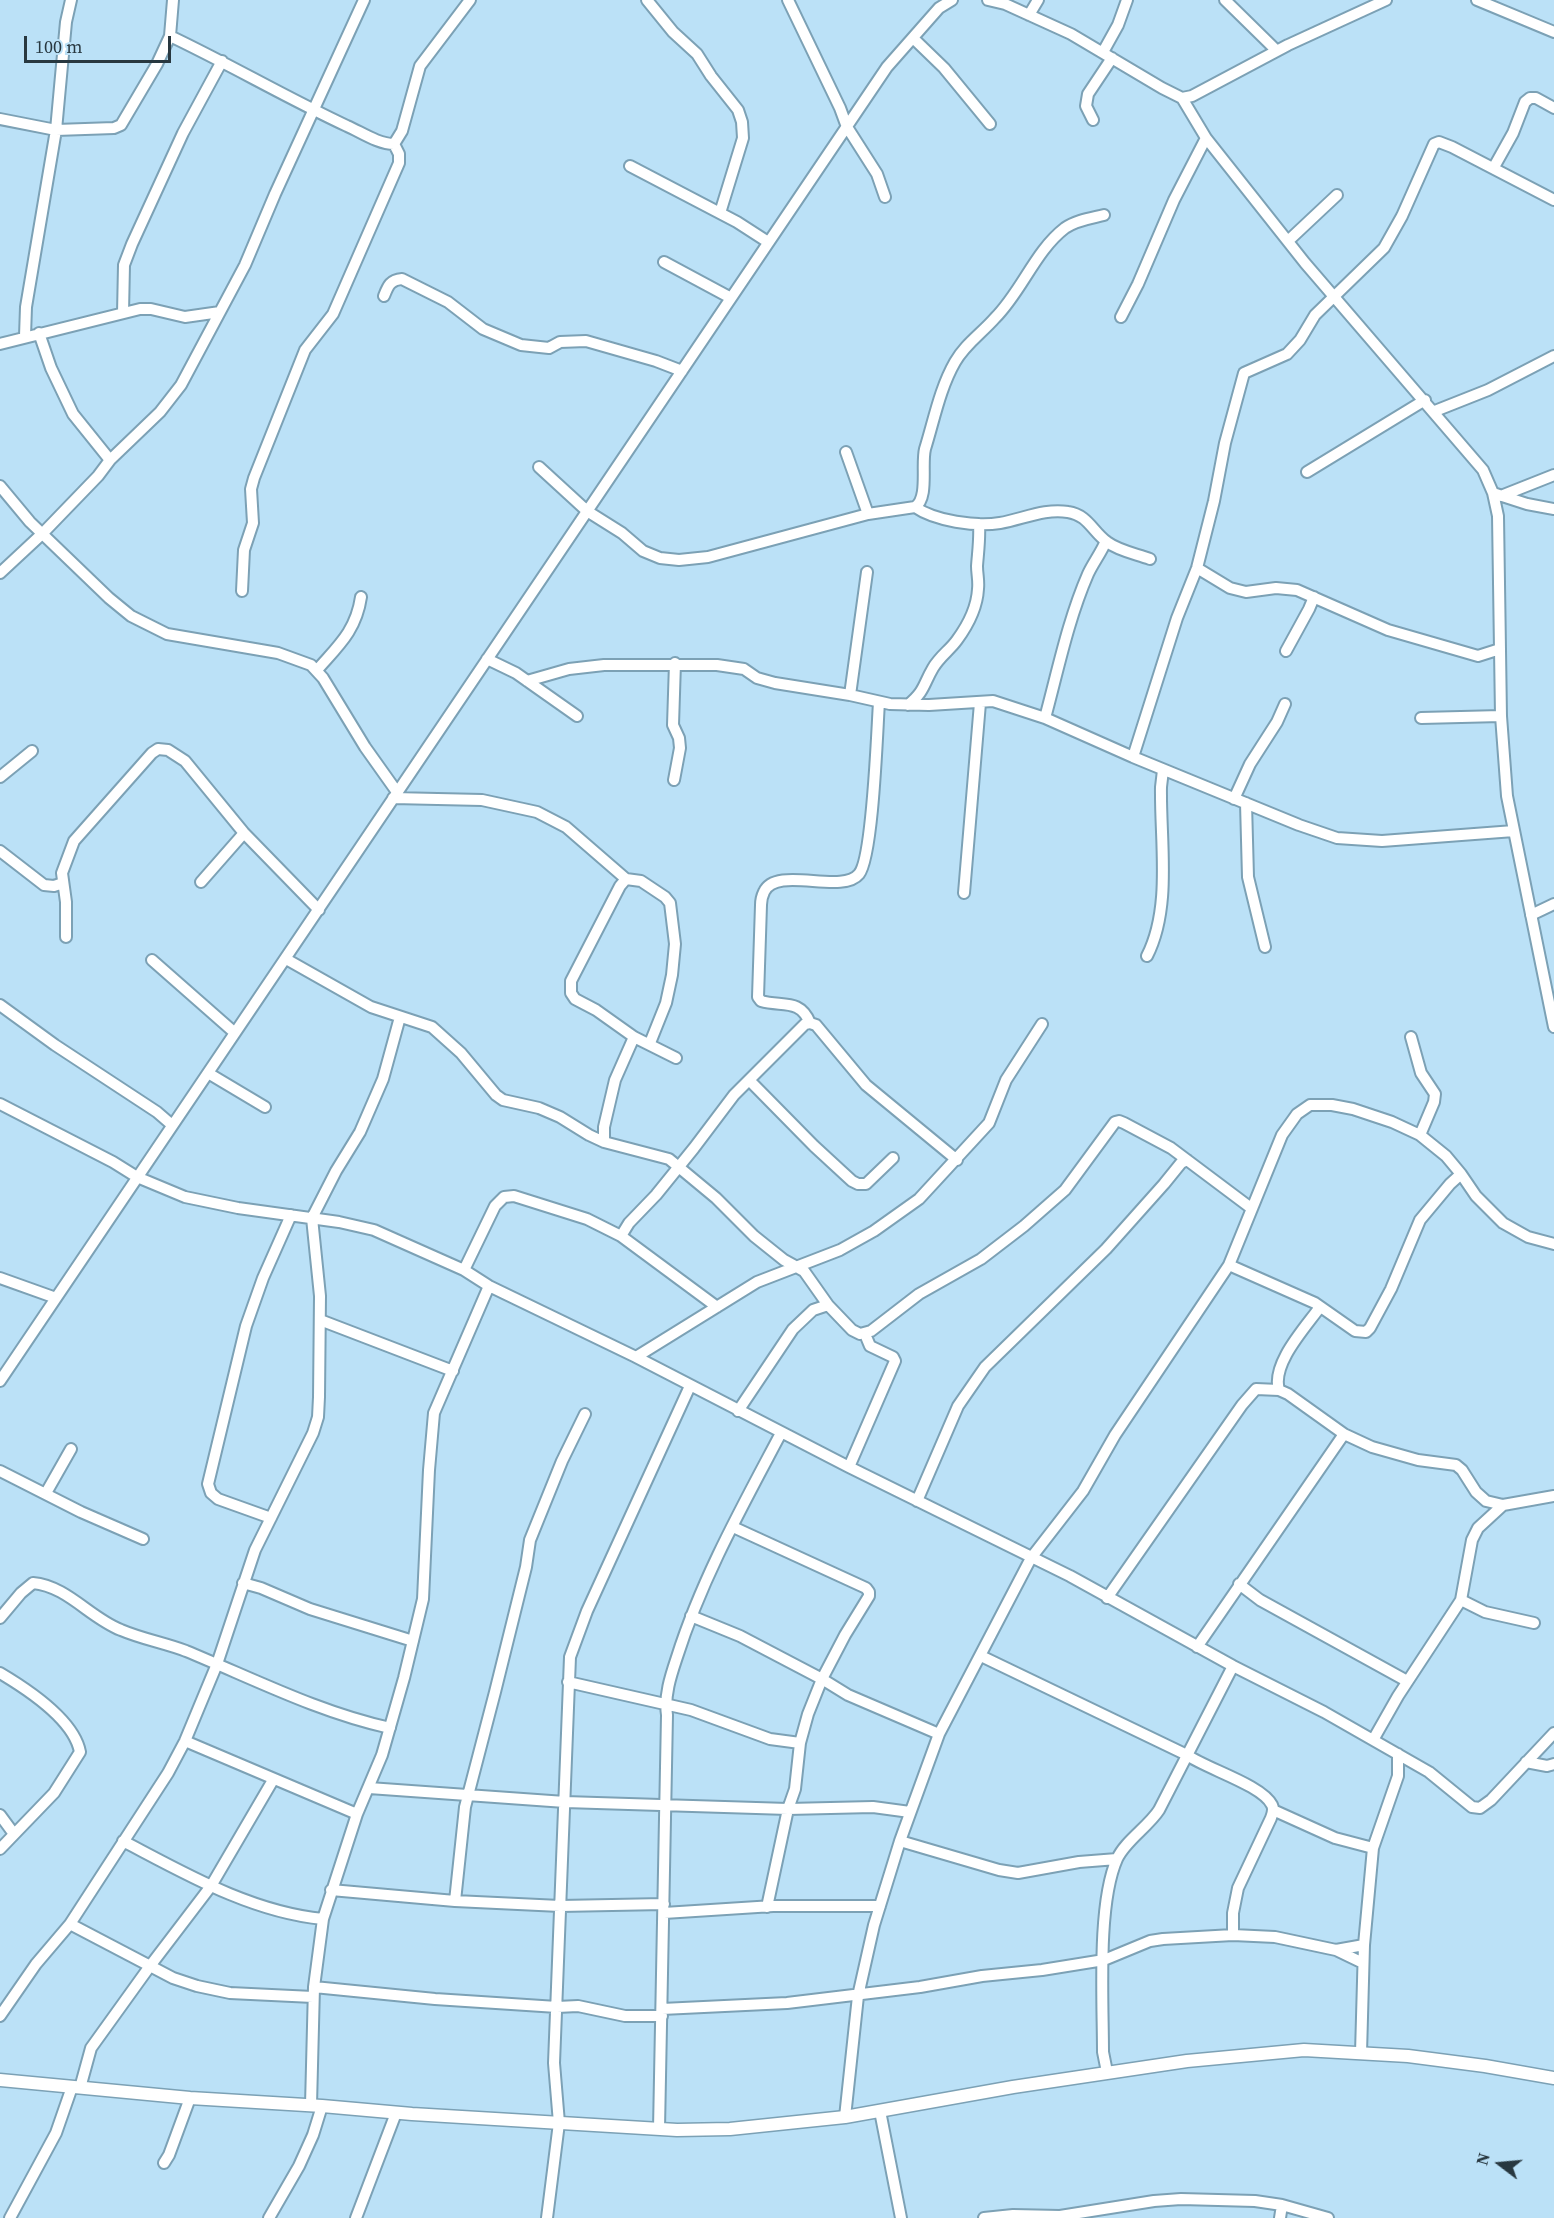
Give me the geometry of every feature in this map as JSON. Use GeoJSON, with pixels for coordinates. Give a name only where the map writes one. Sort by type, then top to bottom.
{"type":"FeatureCollection","features":[{"type":"Feature","properties":{"kind":"street"},"geometry":{"type":"LineString","coordinates":[[25,336],[26,307],[56,129],[66,22],[71,0]]}},
{"type":"Feature","properties":{"kind":"street"},"geometry":{"type":"LineString","coordinates":[[0,118],[56,129],[114,128],[121,125],[157,64],[170,36],[173,0]]}},
{"type":"Feature","properties":{"kind":"street"},"geometry":{"type":"LineString","coordinates":[[0,573],[98,477],[110,460],[160,412],[172,397],[245,265],[364,0]]}},
{"type":"Feature","properties":{"kind":"street"},"geometry":{"type":"LineString","coordinates":[[394,144],[402,131],[420,66],[470,0]]}},
{"type":"Feature","properties":{"kind":"street"},"geometry":{"type":"LineString","coordinates":[[647,0],[673,32],[697,54],[738,110],[742,122],[743,138],[720,213]]}},
{"type":"Feature","properties":{"kind":"street"},"geometry":{"type":"LineString","coordinates":[[788,0],[847,127],[877,174],[885,197]]}},
{"type":"Feature","properties":{"kind":"street"},"geometry":{"type":"LineString","coordinates":[[0,1381],[887,67],[939,8],[952,0]]}},
{"type":"Feature","properties":{"kind":"street"},"geometry":{"type":"LineString","coordinates":[[988,0],[1005,4],[1071,34],[1182,98],[1206,138],[1334,298],[1435,411],[1483,470],[1497,494],[1500,558],[1500,716],[1507,796],[1552,1004],[1554,1027]]}},
{"type":"Feature","properties":{"kind":"street"},"geometry":{"type":"LineString","coordinates":[[1029,15],[1038,0]]}},
{"type":"Feature","properties":{"kind":"street"},"geometry":{"type":"LineString","coordinates":[[1093,120],[1086,106],[1088,94],[1108,55],[1127,0]]}},
{"type":"Feature","properties":{"kind":"street"},"geometry":{"type":"LineString","coordinates":[[1225,0],[1277,51]]}},
{"type":"Feature","properties":{"kind":"street"},"geometry":{"type":"LineString","coordinates":[[1182,98],[1192,96],[1277,51],[1386,0]]}},
{"type":"Feature","properties":{"kind":"street"},"geometry":{"type":"LineString","coordinates":[[1477,0],[1554,32]]}},
{"type":"Feature","properties":{"kind":"street"},"geometry":{"type":"LineString","coordinates":[[170,36],[314,110],[380,141],[394,144],[399,153],[399,164],[333,314],[311,341],[302,357],[254,478],[251,500],[253,523],[244,550],[242,591]]}},
{"type":"Feature","properties":{"kind":"street"},"geometry":{"type":"LineString","coordinates":[[913,38],[944,68],[990,124]]}},
{"type":"Feature","properties":{"kind":"street"},"geometry":{"type":"LineString","coordinates":[[123,312],[124,265],[132,244],[183,134],[222,61]]}},
{"type":"Feature","properties":{"kind":"street"},"geometry":{"type":"LineString","coordinates":[[1494,168],[1513,133],[1525,102],[1530,98],[1536,98],[1554,108]]}},
{"type":"Feature","properties":{"kind":"street"},"geometry":{"type":"LineString","coordinates":[[1121,317],[1174,200],[1206,138]]}},
{"type":"Feature","properties":{"kind":"street"},"geometry":{"type":"LineString","coordinates":[[1133,757],[1176,618],[1197,568],[1214,501],[1225,443],[1244,374],[1287,354],[1300,340],[1316,315],[1384,248],[1402,216],[1434,144],[1439,142],[1446,144],[1554,200]]}},
{"type":"Feature","properties":{"kind":"street"},"geometry":{"type":"LineString","coordinates":[[630,166],[737,222],[768,242]]}},
{"type":"Feature","properties":{"kind":"street"},"geometry":{"type":"LineString","coordinates":[[1288,241],[1337,195]]}},
{"type":"Feature","properties":{"kind":"street"},"geometry":{"type":"LineString","coordinates":[[539,467],[587,511],[622,532],[644,551],[660,558],[679,560],[708,557],[867,514],[915,507],[923,498],[925,449],[945,382],[956,359],[972,340],[996,318],[1021,287],[1044,250],[1066,227],[1080,220],[1104,215]]}},
{"type":"Feature","properties":{"kind":"street"},"geometry":{"type":"LineString","coordinates":[[664,262],[731,298]]}},
{"type":"Feature","properties":{"kind":"street"},"geometry":{"type":"LineString","coordinates":[[384,296],[394,279],[402,279],[448,302],[483,329],[521,345],[549,348],[560,342],[586,341],[682,371]]}},
{"type":"Feature","properties":{"kind":"street"},"geometry":{"type":"LineString","coordinates":[[0,344],[123,312],[151,309],[185,317],[220,312]]}},
{"type":"Feature","properties":{"kind":"street"},"geometry":{"type":"LineString","coordinates":[[39,333],[51,368],[73,414],[110,460]]}},
{"type":"Feature","properties":{"kind":"street"},"geometry":{"type":"LineString","coordinates":[[1435,411],[1488,390],[1554,356]]}},
{"type":"Feature","properties":{"kind":"street"},"geometry":{"type":"LineString","coordinates":[[1307,472],[1425,400]]}},
{"type":"Feature","properties":{"kind":"street"},"geometry":{"type":"LineString","coordinates":[[846,452],[867,514]]}},
{"type":"Feature","properties":{"kind":"street"},"geometry":{"type":"LineString","coordinates":[[1497,494],[1554,475]]}},
{"type":"Feature","properties":{"kind":"street"},"geometry":{"type":"LineString","coordinates":[[0,486],[42,534],[131,616],[155,629],[181,637],[278,653],[303,661],[317,670],[395,795]]}},
{"type":"Feature","properties":{"kind":"street"},"geometry":{"type":"LineString","coordinates":[[1497,494],[1527,504],[1554,509]]}},
{"type":"Feature","properties":{"kind":"street"},"geometry":{"type":"LineString","coordinates":[[915,507],[934,516],[979,525],[1000,523],[1051,510],[1066,511],[1079,514],[1087,519],[1106,541],[1150,559]]}},
{"type":"Feature","properties":{"kind":"street"},"geometry":{"type":"LineString","coordinates":[[908,705],[920,696],[932,669],[957,641],[969,621],[978,588],[979,525]]}},
{"type":"Feature","properties":{"kind":"street"},"geometry":{"type":"LineString","coordinates":[[1045,718],[1079,598],[1089,572],[1106,541]]}},
{"type":"Feature","properties":{"kind":"street"},"geometry":{"type":"LineString","coordinates":[[1197,568],[1230,588],[1246,592],[1287,588],[1297,590],[1388,630],[1478,656],[1500,649]]}},
{"type":"Feature","properties":{"kind":"street"},"geometry":{"type":"LineString","coordinates":[[850,695],[867,572]]}},
{"type":"Feature","properties":{"kind":"street"},"geometry":{"type":"LineString","coordinates":[[317,670],[348,636],[355,624],[361,597]]}},
{"type":"Feature","properties":{"kind":"street"},"geometry":{"type":"LineString","coordinates":[[1286,651],[1314,597]]}},
{"type":"Feature","properties":{"kind":"street"},"geometry":{"type":"LineString","coordinates":[[487,659],[527,681],[577,716]]}},
{"type":"Feature","properties":{"kind":"street"},"geometry":{"type":"LineString","coordinates":[[527,681],[569,669],[604,664],[675,663],[744,669],[757,678],[775,683],[879,702],[908,705],[993,701],[1045,718],[1163,770],[1337,838],[1382,841],[1514,831]]}},
{"type":"Feature","properties":{"kind":"street"},"geometry":{"type":"LineString","coordinates":[[674,780],[680,748],[674,725],[675,663]]}},
{"type":"Feature","properties":{"kind":"street"},"geometry":{"type":"LineString","coordinates":[[810,1023],[805,1011],[800,1008],[768,1004],[758,997],[763,892],[768,886],[780,882],[841,882],[854,879],[860,874],[866,860],[872,810],[879,702]]}},
{"type":"Feature","properties":{"kind":"street"},"geometry":{"type":"LineString","coordinates":[[964,893],[980,703]]}},
{"type":"Feature","properties":{"kind":"street"},"geometry":{"type":"LineString","coordinates":[[1234,799],[1250,764],[1277,722],[1285,704]]}},
{"type":"Feature","properties":{"kind":"street"},"geometry":{"type":"LineString","coordinates":[[1421,718],[1500,716]]}},
{"type":"Feature","properties":{"kind":"street"},"geometry":{"type":"LineString","coordinates":[[66,937],[63,873],[74,841],[158,749],[168,750],[184,761],[244,833],[292,885],[319,910]]}},
{"type":"Feature","properties":{"kind":"street"},"geometry":{"type":"LineString","coordinates":[[0,777],[32,751]]}},
{"type":"Feature","properties":{"kind":"street"},"geometry":{"type":"LineString","coordinates":[[1147,956],[1156,938],[1161,918],[1163,770]]}},
{"type":"Feature","properties":{"kind":"street"},"geometry":{"type":"LineString","coordinates":[[395,795],[482,800],[537,812],[566,827],[626,879],[641,881],[665,897],[670,903],[675,944],[672,975],[666,1003],[650,1043]]}},
{"type":"Feature","properties":{"kind":"street"},"geometry":{"type":"LineString","coordinates":[[1246,803],[1248,877],[1265,947]]}},
{"type":"Feature","properties":{"kind":"street"},"geometry":{"type":"LineString","coordinates":[[201,882],[244,833]]}},
{"type":"Feature","properties":{"kind":"street"},"geometry":{"type":"LineString","coordinates":[[0,851],[41,883],[49,886],[63,883]]}},
{"type":"Feature","properties":{"kind":"street"},"geometry":{"type":"LineString","coordinates":[[626,879],[620,886],[571,981],[571,993],[575,999],[596,1010],[634,1037],[676,1058]]}},
{"type":"Feature","properties":{"kind":"street"},"geometry":{"type":"LineString","coordinates":[[1531,915],[1554,904]]}},
{"type":"Feature","properties":{"kind":"street"},"geometry":{"type":"LineString","coordinates":[[286,959],[371,1006],[432,1027],[461,1053],[496,1095],[503,1100],[539,1108],[604,1142],[657,1155],[679,1166],[754,1236],[784,1260],[804,1271],[828,1305],[852,1330],[865,1334]]}},
{"type":"Feature","properties":{"kind":"street"},"geometry":{"type":"LineString","coordinates":[[152,960],[235,1033]]}},
{"type":"Feature","properties":{"kind":"street"},"geometry":{"type":"LineString","coordinates":[[0,1005],[172,1125]]}},
{"type":"Feature","properties":{"kind":"street"},"geometry":{"type":"LineString","coordinates":[[0,2016],[36,1964],[70,1924],[168,1773],[185,1741],[217,1664],[255,1550],[313,1433],[318,1417],[320,1296],[312,1218],[336,1171],[360,1132],[386,1071],[400,1017]]}},
{"type":"Feature","properties":{"kind":"street"},"geometry":{"type":"LineString","coordinates":[[621,1236],[629,1223],[679,1166],[734,1095],[805,1024],[816,1025],[866,1085],[957,1160]]}},
{"type":"Feature","properties":{"kind":"street"},"geometry":{"type":"LineString","coordinates":[[636,1358],[757,1282],[840,1250],[882,1226],[919,1199],[989,1123],[1006,1080],[1042,1024]]}},
{"type":"Feature","properties":{"kind":"street"},"geometry":{"type":"LineString","coordinates":[[604,1142],[607,1111],[615,1080],[634,1037]]}},
{"type":"Feature","properties":{"kind":"street"},"geometry":{"type":"LineString","coordinates":[[1412,1037],[1421,1073],[1435,1094],[1420,1136]]}},
{"type":"Feature","properties":{"kind":"street"},"geometry":{"type":"LineString","coordinates":[[208,1073],[265,1107]]}},
{"type":"Feature","properties":{"kind":"street"},"geometry":{"type":"LineString","coordinates":[[749,1080],[852,1181],[866,1184],[893,1158]]}},
{"type":"Feature","properties":{"kind":"street"},"geometry":{"type":"LineString","coordinates":[[0,1104],[138,1177],[185,1197],[375,1230],[464,1270],[489,1286],[1070,1576],[1197,1647],[1324,1712],[1430,1772],[1472,1807],[1480,1808],[1491,1800],[1554,1733]]}},
{"type":"Feature","properties":{"kind":"street"},"geometry":{"type":"LineString","coordinates":[[845,2117],[858,1996],[880,1906],[909,1812],[939,1734],[1031,1558],[1083,1491],[1115,1435],[1229,1265],[1282,1135],[1297,1114],[1310,1105],[1332,1105],[1353,1109],[1392,1122],[1420,1136],[1446,1156],[1476,1196],[1503,1223],[1528,1237],[1554,1244]]}},
{"type":"Feature","properties":{"kind":"street"},"geometry":{"type":"LineString","coordinates":[[865,1334],[919,1294],[981,1259],[1024,1226],[1065,1190],[1115,1122],[1119,1120],[1192,1161],[1251,1208]]}},
{"type":"Feature","properties":{"kind":"street"},"geometry":{"type":"LineString","coordinates":[[917,1501],[958,1406],[985,1367],[1106,1249],[1181,1163],[1187,1160]]}},
{"type":"Feature","properties":{"kind":"street"},"geometry":{"type":"LineString","coordinates":[[1229,1265],[1320,1307],[1355,1331],[1363,1332],[1370,1328],[1391,1289],[1420,1220],[1461,1174]]}},
{"type":"Feature","properties":{"kind":"street"},"geometry":{"type":"LineString","coordinates":[[464,1270],[495,1206],[504,1197],[514,1196],[587,1220],[621,1236],[717,1307]]}},
{"type":"Feature","properties":{"kind":"street"},"geometry":{"type":"LineString","coordinates":[[271,1518],[219,1499],[211,1493],[208,1484],[246,1326],[263,1278],[291,1215]]}},
{"type":"Feature","properties":{"kind":"street"},"geometry":{"type":"LineString","coordinates":[[0,1278],[56,1298]]}},
{"type":"Feature","properties":{"kind":"street"},"geometry":{"type":"LineString","coordinates":[[269,2218],[299,2166],[313,2135],[317,2106],[313,1992],[323,1919],[357,1814],[369,1788],[390,1728],[423,1599],[434,1413],[489,1286]]}},
{"type":"Feature","properties":{"kind":"street"},"geometry":{"type":"LineString","coordinates":[[738,1411],[793,1329],[813,1310],[828,1305]]}},
{"type":"Feature","properties":{"kind":"street"},"geometry":{"type":"LineString","coordinates":[[1279,1390],[1278,1376],[1282,1361],[1320,1307]]}},
{"type":"Feature","properties":{"kind":"street"},"geometry":{"type":"LineString","coordinates":[[320,1320],[453,1371]]}},
{"type":"Feature","properties":{"kind":"street"},"geometry":{"type":"LineString","coordinates":[[849,1467],[895,1361],[893,1357],[870,1346],[865,1334]]}},
{"type":"Feature","properties":{"kind":"street"},"geometry":{"type":"LineString","coordinates":[[547,2218],[559,2123],[554,2063],[570,1657],[577,1635],[690,1386]]}},
{"type":"Feature","properties":{"kind":"street"},"geometry":{"type":"LineString","coordinates":[[1107,1598],[1256,1389],[1279,1390],[1288,1394],[1344,1434],[1372,1447],[1418,1460],[1456,1465],[1462,1470],[1476,1492],[1486,1501],[1503,1504],[1554,1497]]}},
{"type":"Feature","properties":{"kind":"street"},"geometry":{"type":"LineString","coordinates":[[455,1900],[462,1820],[526,1567],[530,1540],[562,1461],[585,1414]]}},
{"type":"Feature","properties":{"kind":"street"},"geometry":{"type":"LineString","coordinates":[[659,2129],[666,1806],[667,1714],[665,1704],[670,1678],[691,1616],[733,1527],[782,1433]]}},
{"type":"Feature","properties":{"kind":"street"},"geometry":{"type":"LineString","coordinates":[[1197,1647],[1344,1434]]}},
{"type":"Feature","properties":{"kind":"street"},"geometry":{"type":"LineString","coordinates":[[46,1493],[71,1449]]}},
{"type":"Feature","properties":{"kind":"street"},"geometry":{"type":"LineString","coordinates":[[0,1471],[81,1512],[143,1539]]}},
{"type":"Feature","properties":{"kind":"street"},"geometry":{"type":"LineString","coordinates":[[1486,1501],[1487,1518]]}},
{"type":"Feature","properties":{"kind":"street"},"geometry":{"type":"LineString","coordinates":[[1373,1740],[1407,1681],[1461,1600],[1472,1540],[1478,1528],[1503,1504]]}},
{"type":"Feature","properties":{"kind":"street"},"geometry":{"type":"LineString","coordinates":[[733,1527],[829,1570],[866,1588],[869,1592],[869,1596],[822,1679],[808,1714],[800,1743],[795,1789],[788,1809],[768,1906]]}},
{"type":"Feature","properties":{"kind":"street"},"geometry":{"type":"LineString","coordinates":[[0,1618],[21,1593],[33,1583],[43,1584],[72,1599],[113,1627],[182,1650],[326,1711],[390,1728]]}},
{"type":"Feature","properties":{"kind":"street"},"geometry":{"type":"LineString","coordinates":[[243,1583],[261,1588],[310,1609],[413,1641]]}},
{"type":"Feature","properties":{"kind":"street"},"geometry":{"type":"LineString","coordinates":[[1239,1584],[1260,1600],[1407,1681]]}},
{"type":"Feature","properties":{"kind":"street"},"geometry":{"type":"LineString","coordinates":[[1461,1600],[1485,1612],[1534,1623]]}},
{"type":"Feature","properties":{"kind":"street"},"geometry":{"type":"LineString","coordinates":[[691,1616],[724,1629],[822,1679],[848,1695],[939,1734]]}},
{"type":"Feature","properties":{"kind":"street"},"geometry":{"type":"LineString","coordinates":[[981,1656],[1187,1755],[1258,1792],[1271,1802],[1273,1810],[1238,1888],[1233,1913],[1233,1935]]}},
{"type":"Feature","properties":{"kind":"street"},"geometry":{"type":"LineString","coordinates":[[1107,2073],[1103,2052],[1106,1911],[1117,1859],[1124,1847],[1151,1822],[1233,1666]]}},
{"type":"Feature","properties":{"kind":"street"},"geometry":{"type":"LineString","coordinates":[[0,1673],[44,1703],[64,1724],[75,1739],[80,1752],[54,1793],[0,1849]]}},
{"type":"Feature","properties":{"kind":"street"},"geometry":{"type":"LineString","coordinates":[[568,1682],[691,1710],[770,1739],[800,1743]]}},
{"type":"Feature","properties":{"kind":"street"},"geometry":{"type":"LineString","coordinates":[[185,1741],[357,1814]]}},
{"type":"Feature","properties":{"kind":"street"},"geometry":{"type":"LineString","coordinates":[[1361,2053],[1363,1963],[1372,1848],[1398,1776],[1398,1754]]}},
{"type":"Feature","properties":{"kind":"street"},"geometry":{"type":"LineString","coordinates":[[1526,1762],[1552,1767]]}},
{"type":"Feature","properties":{"kind":"street"},"geometry":{"type":"LineString","coordinates":[[1398,1776],[1414,1763]]}},
{"type":"Feature","properties":{"kind":"street"},"geometry":{"type":"LineString","coordinates":[[10,2218],[56,2133],[91,2048],[211,1886],[273,1780]]}},
{"type":"Feature","properties":{"kind":"street"},"geometry":{"type":"LineString","coordinates":[[369,1788],[467,1797],[565,1802],[788,1809],[873,1807],[909,1812]]}},
{"type":"Feature","properties":{"kind":"street"},"geometry":{"type":"LineString","coordinates":[[1273,1810],[1335,1838],[1372,1848]]}},
{"type":"Feature","properties":{"kind":"street"},"geometry":{"type":"LineString","coordinates":[[0,1815],[14,1834]]}},
{"type":"Feature","properties":{"kind":"street"},"geometry":{"type":"LineString","coordinates":[[123,1841],[211,1886],[286,1912],[323,1919]]}},
{"type":"Feature","properties":{"kind":"street"},"geometry":{"type":"LineString","coordinates":[[900,1841],[999,1870],[1018,1873],[1080,1862],[1117,1859]]}},
{"type":"Feature","properties":{"kind":"street"},"geometry":{"type":"LineString","coordinates":[[332,1890],[560,1906],[664,1908],[880,1906]]}},
{"type":"Feature","properties":{"kind":"street"},"geometry":{"type":"LineString","coordinates":[[70,1924],[173,1978],[197,1986],[230,1992],[313,1992],[557,2007],[583,2006],[601,2012],[639,2017],[858,1996],[920,1988],[982,1976],[1042,1970],[1104,1960],[1150,1941],[1163,1939],[1233,1935],[1275,1937],[1336,1950],[1363,1963]]}},
{"type":"Feature","properties":{"kind":"street"},"geometry":{"type":"LineString","coordinates":[[1336,1950],[1364,1945]]}},
{"type":"Feature","properties":{"kind":"street"},"geometry":{"type":"LineString","coordinates":[[0,2080],[190,2098],[396,2113],[659,2129],[730,2129],[845,2117],[1013,2087],[1187,2061],[1304,2050],[1361,2053],[1485,2066],[1554,2078]]}},
{"type":"Feature","properties":{"kind":"street"},"geometry":{"type":"LineString","coordinates":[[164,2163],[190,2098]]}},
{"type":"Feature","properties":{"kind":"street"},"geometry":{"type":"LineString","coordinates":[[880,2111],[901,2218]]}},
{"type":"Feature","properties":{"kind":"street"},"geometry":{"type":"LineString","coordinates":[[356,2218],[396,2113]]}},
{"type":"Feature","properties":{"kind":"street"},"geometry":{"type":"LineString","coordinates":[[984,2218],[1060,2216],[1145,2202],[1181,2199],[1255,2200],[1329,2218]]}},
{"type":"Feature","properties":{"kind":"street"},"geometry":{"type":"LineString","coordinates":[[1280,2218],[1282,2205]]}}]}
